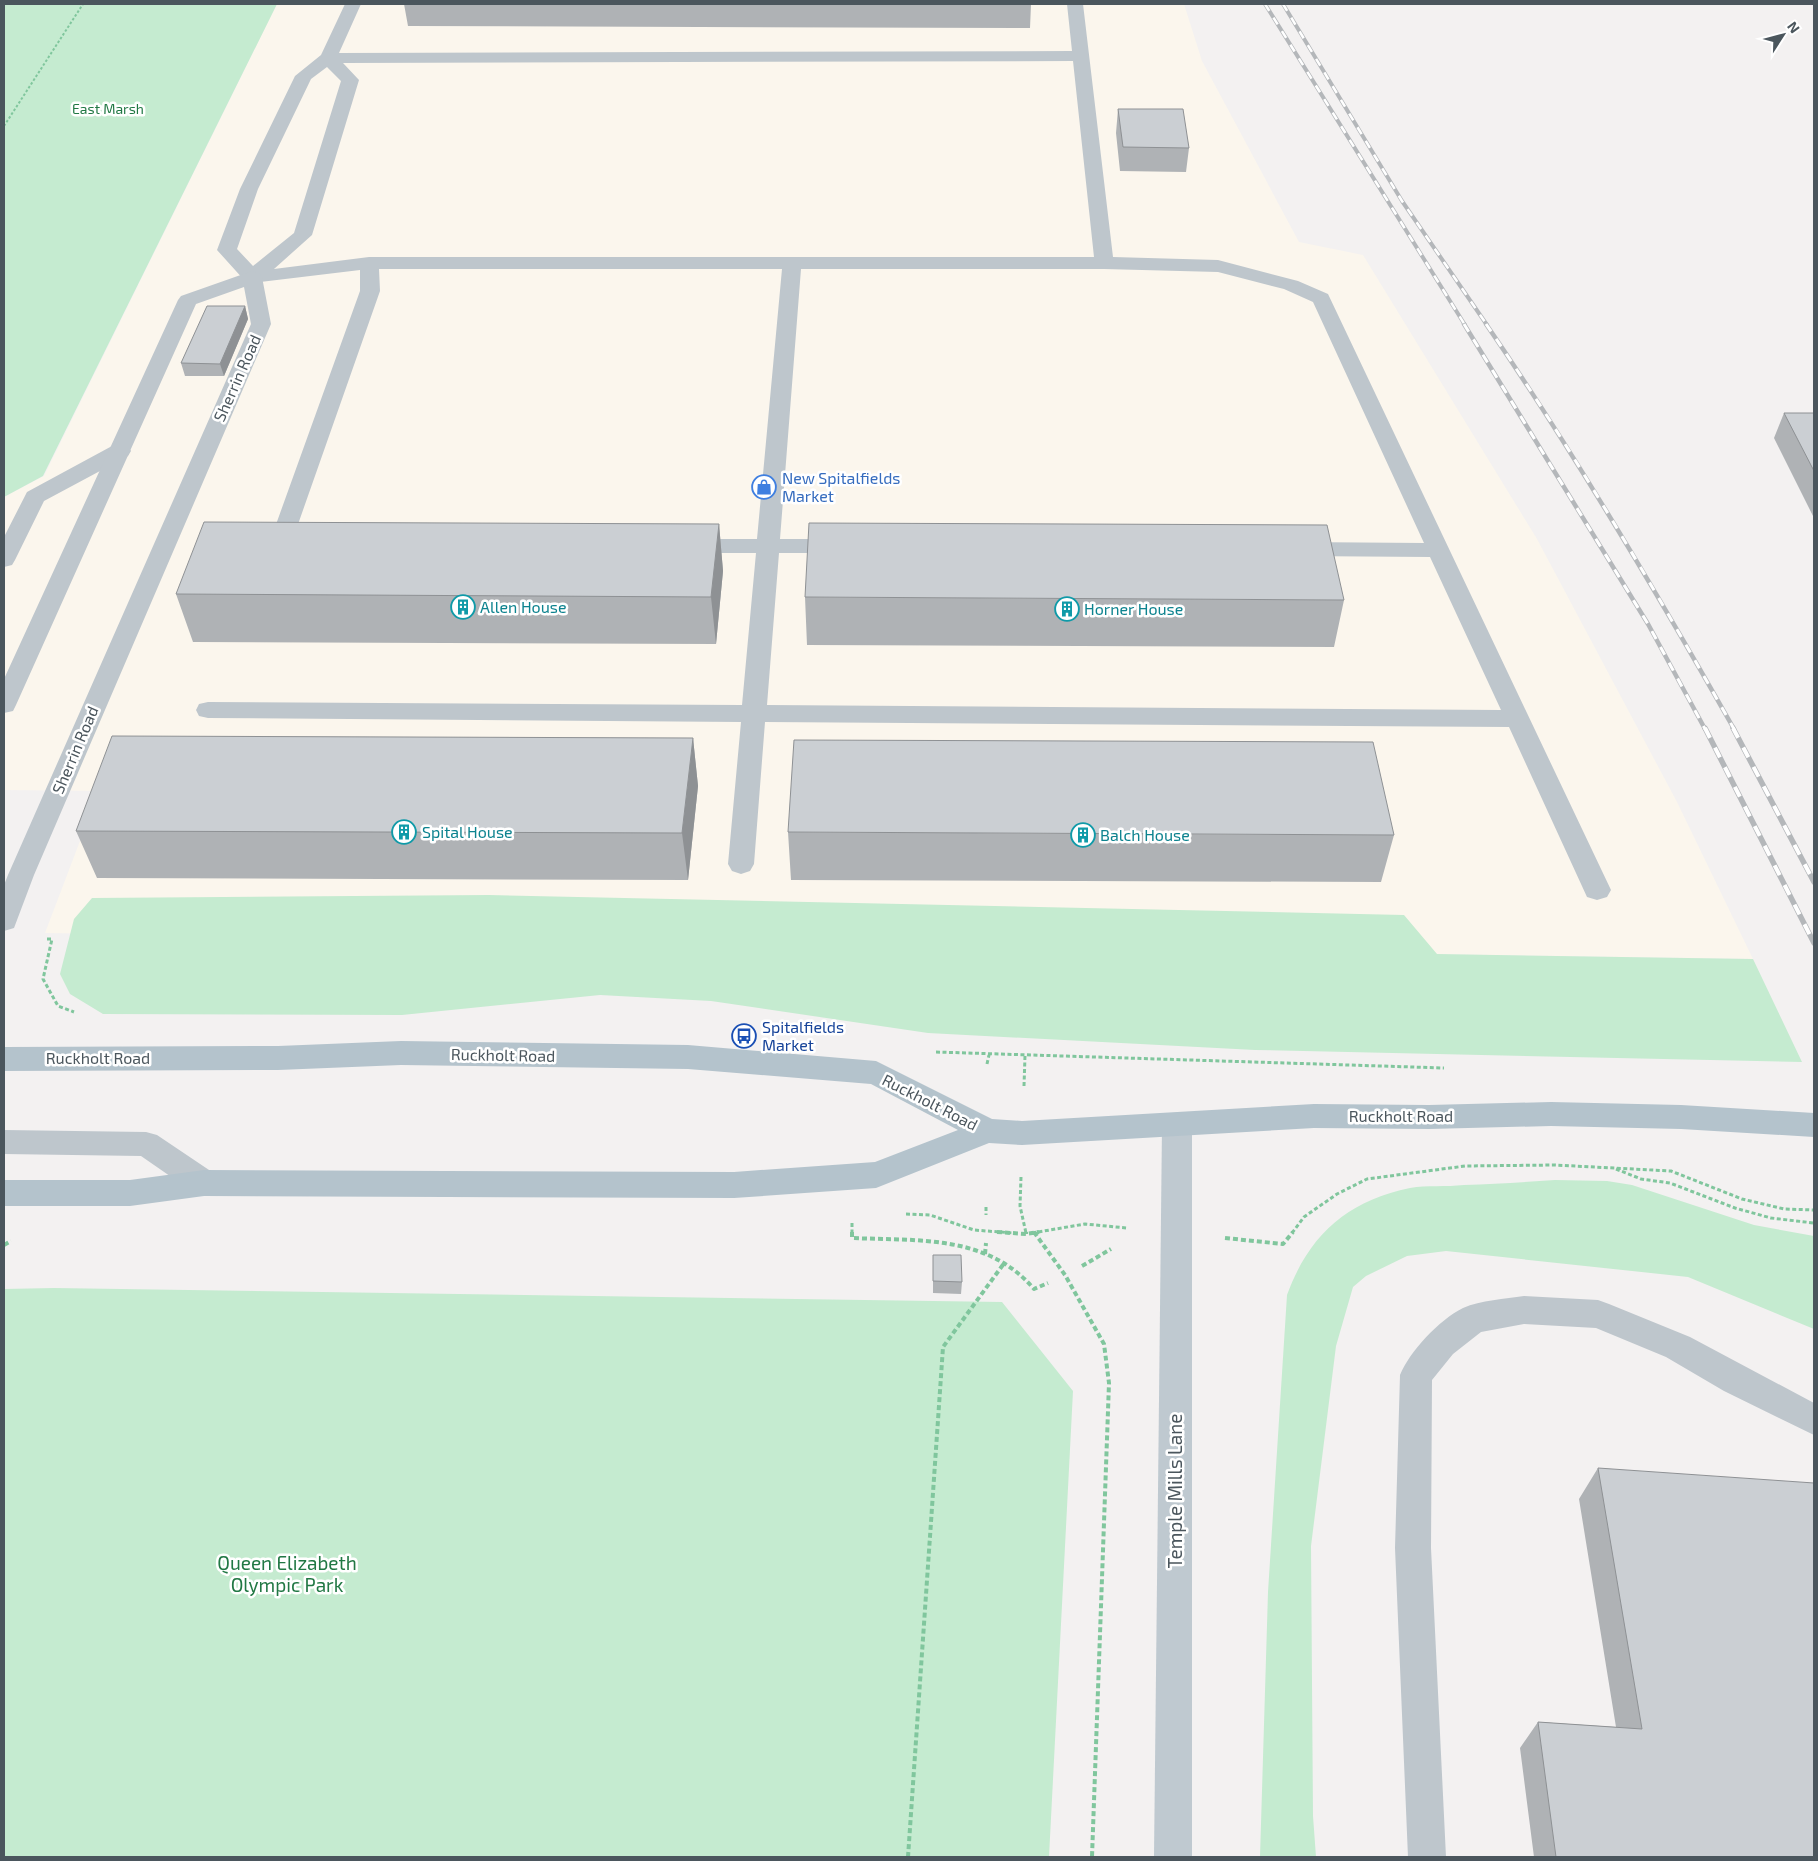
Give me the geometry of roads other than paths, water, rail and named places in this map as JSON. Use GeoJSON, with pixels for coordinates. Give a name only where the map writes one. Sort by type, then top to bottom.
{"type":"FeatureCollection","features":[{"type":"Feature","properties":{"kind":"main road","name":"Ruckholt Road"},"geometry":{"type":"LineString","coordinates":[[4,1059],[278,1058],[401,1053],[688,1058],[876,1073],[988,1131],[1022,1133],[1177,1126],[1314,1116],[1429,1118],[1551,1114],[1681,1117],[1814,1125]]}},
{"type":"Feature","properties":{"kind":"main road","name":"Ruckholt Road"},"geometry":{"type":"LineString","coordinates":[[4,1193],[130,1193],[204,1183],[734,1185],[876,1175],[988,1131]]}},
{"type":"Feature","properties":{"kind":"street"},"geometry":{"type":"LineString","coordinates":[[252,277],[227,250],[249,188],[304,76],[328,58],[353,4]]}},
{"type":"Feature","properties":{"kind":"street"},"geometry":{"type":"LineString","coordinates":[[1075,4],[1104,263]]}},
{"type":"Feature","properties":{"kind":"street"},"geometry":{"type":"LineString","coordinates":[[328,58],[1080,56]]}},
{"type":"Feature","properties":{"kind":"street"},"geometry":{"type":"LineString","coordinates":[[252,277],[302,235],[350,80],[328,58]]}},
{"type":"Feature","properties":{"kind":"street"},"geometry":{"type":"LineString","coordinates":[[741,864],[792,262]]}},
{"type":"Feature","properties":{"kind":"street"},"geometry":{"type":"LineString","coordinates":[[7,692],[120,451],[188,300],[252,277],[369,264],[792,262],[1104,263],[1218,266],[1291,285],[1321,298],[1596,890]]}},
{"type":"Feature","properties":{"kind":"street"},"geometry":{"type":"LineString","coordinates":[[328,546],[290,546],[285,530],[370,291],[369,264]]}},
{"type":"Feature","properties":{"kind":"street","name":"Sherrin Road"},"geometry":{"type":"LineString","coordinates":[[4,921],[21,875],[261,324],[252,277]]}},
{"type":"Feature","properties":{"kind":"street"},"geometry":{"type":"LineString","coordinates":[[4,560],[35,497],[120,451]]}},
{"type":"Feature","properties":{"kind":"street"},"geometry":{"type":"LineString","coordinates":[[660,546],[866,546]]}},
{"type":"Feature","properties":{"kind":"street"},"geometry":{"type":"LineString","coordinates":[[1272,549],[1438,550]]}},
{"type":"Feature","properties":{"kind":"street"},"geometry":{"type":"LineString","coordinates":[[208,710],[1517,719]]}},
{"type":"Feature","properties":{"kind":"street","name":"Temple Mills Lane"},"geometry":{"type":"LineString","coordinates":[[1173,1857],[1177,1126]]}},
{"type":"Feature","properties":{"kind":"street"},"geometry":{"type":"LineString","coordinates":[[4,1142],[146,1144],[204,1183]]}},
{"type":"Feature","properties":{"kind":"street"},"geometry":{"type":"LineString","coordinates":[[1427,1857],[1413,1548],[1416,1375],[1441,1344],[1474,1319],[1524,1310],[1598,1314],[1678,1347],[1736,1380],[1814,1420]]}},
{"type":"Feature","properties":{"kind":"railway"},"geometry":{"type":"LineString","coordinates":[[1265,4],[1465,325]]}},
{"type":"Feature","properties":{"kind":"railway"},"geometry":{"type":"LineString","coordinates":[[1283,4],[1402,201],[1487,325]]}},
{"type":"Feature","properties":{"kind":"railway"},"geometry":{"type":"LineString","coordinates":[[1464,324],[1648,624],[1705,729]]}},
{"type":"Feature","properties":{"kind":"railway"},"geometry":{"type":"LineString","coordinates":[[1486,324],[1614,524],[1734,729]]}},
{"type":"Feature","properties":{"kind":"railway"},"geometry":{"type":"LineString","coordinates":[[1705,728],[1814,943]]}},
{"type":"Feature","properties":{"kind":"railway"},"geometry":{"type":"LineString","coordinates":[[1733,728],[1814,882]]}},
{"type":"Feature","properties":{"kind":"place","name":"New Spitalfields Market"},"geometry":{"type":"Point","coordinates":[764,487]}},
{"type":"Feature","properties":{"kind":"place","name":"Allen House"},"geometry":{"type":"Point","coordinates":[463,607]}},
{"type":"Feature","properties":{"kind":"place","name":"Horner House"},"geometry":{"type":"Point","coordinates":[1067,609]}},
{"type":"Feature","properties":{"kind":"place","name":"Spital House"},"geometry":{"type":"Point","coordinates":[404,832]}},
{"type":"Feature","properties":{"kind":"place","name":"Balch House"},"geometry":{"type":"Point","coordinates":[1083,835]}},
{"type":"Feature","properties":{"kind":"place","name":"Spitalfields Market"},"geometry":{"type":"Point","coordinates":[744,1036]}},
{"type":"Feature","properties":{"kind":"park label","name":"East Marsh"},"geometry":{"type":"Point","coordinates":[108,109]}},
{"type":"Feature","properties":{"kind":"park label","name":"Queen Elizabeth Olympic Park"},"geometry":{"type":"Point","coordinates":[287,1574]}}]}
